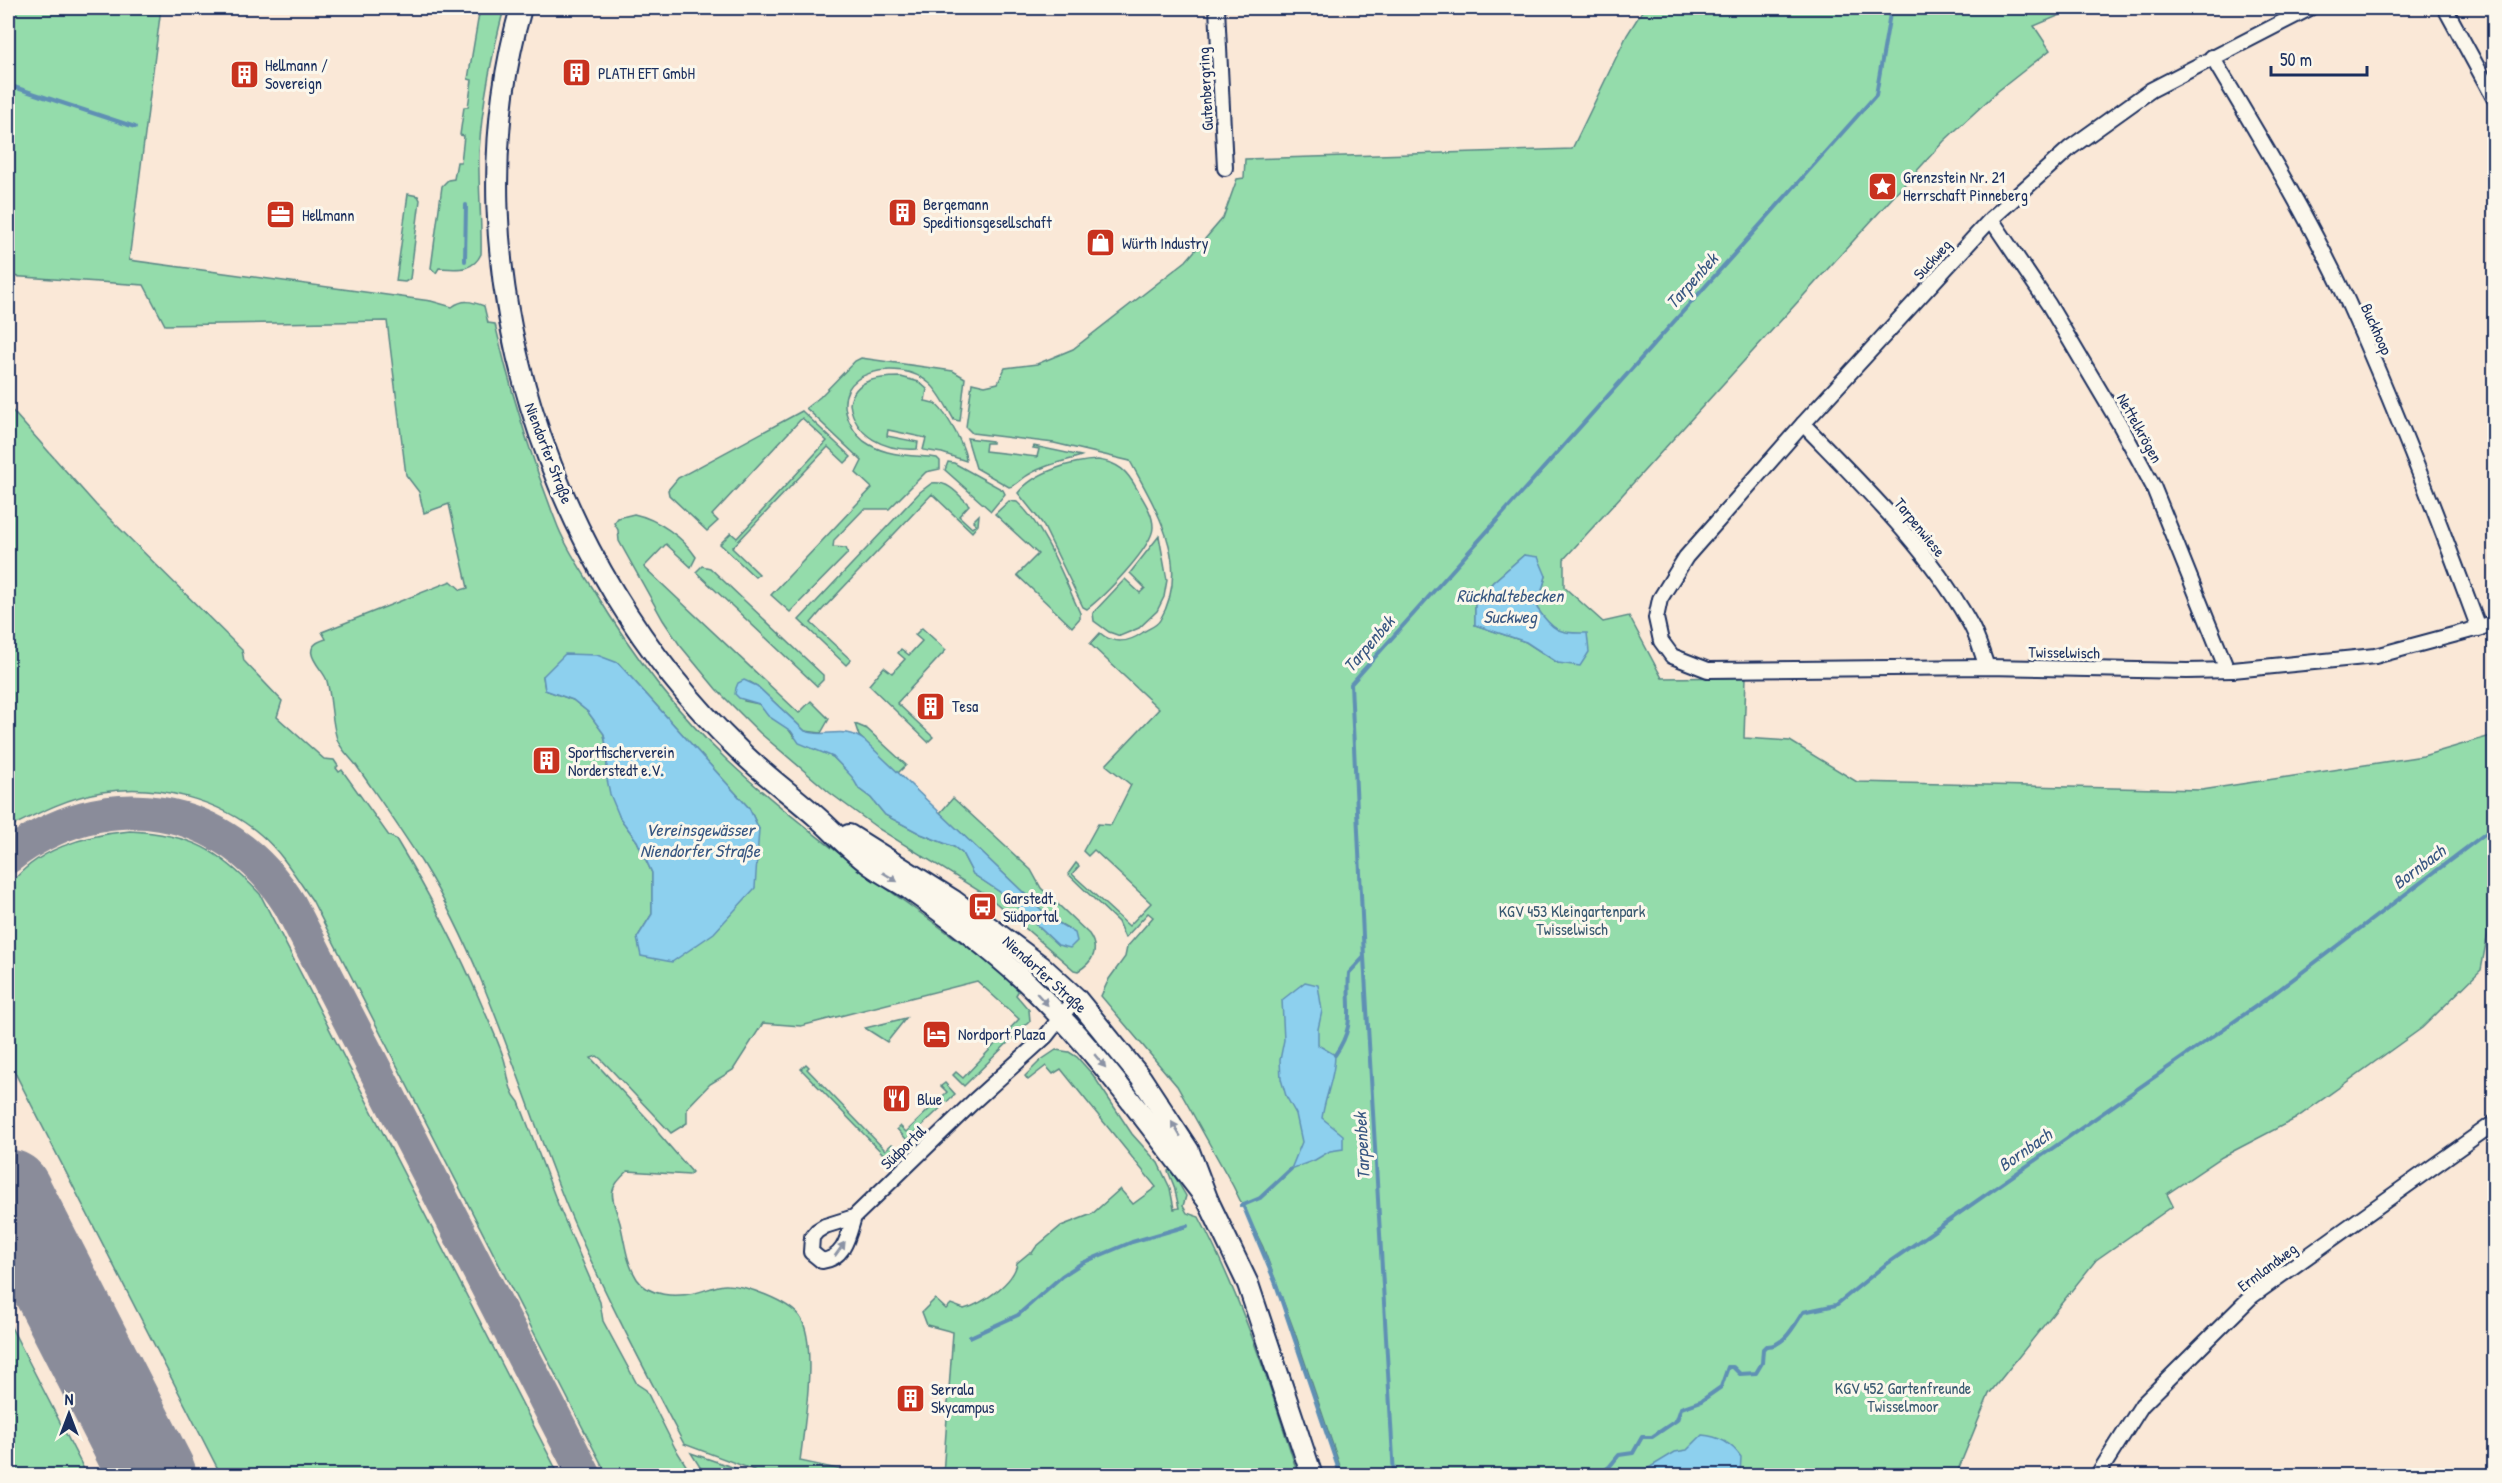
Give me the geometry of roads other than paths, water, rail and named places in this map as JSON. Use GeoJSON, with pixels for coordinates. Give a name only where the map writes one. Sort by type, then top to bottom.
{"type":"FeatureCollection","features":[{"type":"Feature","properties":{"kind":"main road","name":"Niendorfer Straße"},"geometry":{"type":"LineString","coordinates":[[521,8],[512,39],[501,111],[497,194],[509,315],[525,389],[566,499],[589,549],[631,622],[694,705],[739,750],[871,865],[908,888],[1024,981],[1060,1018],[1128,1096],[1208,1201]]}},
{"type":"Feature","properties":{"kind":"main road","name":"Niendorfer Straße"},"geometry":{"type":"LineString","coordinates":[[813,813],[884,855],[1009,941],[1076,998],[1141,1078],[1189,1151],[1208,1201],[1248,1284],[1312,1476]]}},
{"type":"Feature","properties":{"kind":"street","name":"Gutenbergring"},"geometry":{"type":"LineString","coordinates":[[1217,8],[1225,168]]}},
{"type":"Feature","properties":{"kind":"street","name":"Suckweg"},"geometry":{"type":"LineString","coordinates":[[1656,618],[1660,599],[1686,557],[1803,424],[1991,219],[2070,148],[2151,90],[2310,8]]}},
{"type":"Feature","properties":{"kind":"street"},"geometry":{"type":"LineString","coordinates":[[2445,8],[2494,98]]}},
{"type":"Feature","properties":{"kind":"street","name":"Buckhoop"},"geometry":{"type":"LineString","coordinates":[[2212,57],[2256,129],[2346,298],[2412,452],[2480,629]]}},
{"type":"Feature","properties":{"kind":"street","name":"Nettelkrögen"},"geometry":{"type":"LineString","coordinates":[[1991,219],[2061,325],[2153,486],[2227,670]]}},
{"type":"Feature","properties":{"kind":"street","name":"Tarpenwiese"},"geometry":{"type":"LineString","coordinates":[[1803,424],[1878,501],[1931,565],[1969,621],[1987,667]]}},
{"type":"Feature","properties":{"kind":"street","name":"Twisselwisch"},"geometry":{"type":"LineString","coordinates":[[1656,618],[1661,641],[1672,656],[1708,670],[1987,667],[2227,670],[2375,656],[2494,624]]}},
{"type":"Feature","properties":{"kind":"street","name":"Südportal"},"geometry":{"type":"LineString","coordinates":[[854,1217],[1046,1036],[1076,998]]}},
{"type":"Feature","properties":{"kind":"street","name":"Ermlandweg"},"geometry":{"type":"LineString","coordinates":[[2097,1476],[2142,1405],[2252,1296],[2494,1124]]}},
{"type":"Feature","properties":{"kind":"water","name":"Rückhaltebecken Suckweg"},"geometry":{"type":"Polygon","coordinates":[[[1524,555],[1538,557],[1546,576],[1537,608],[1543,616],[1552,626],[1563,632],[1587,633],[1589,652],[1580,666],[1558,663],[1526,642],[1475,625],[1475,604],[1493,582],[1524,555]]]}},
{"type":"Feature","properties":{"kind":"water","name":"Vereinsgewässer Niendorfer Straße"},"geometry":{"type":"Polygon","coordinates":[[[565,654],[597,655],[618,663],[749,808],[759,829],[755,888],[714,933],[672,962],[641,956],[637,938],[652,914],[652,873],[637,841],[620,818],[610,794],[606,774],[608,756],[604,734],[588,712],[573,700],[545,690],[543,676],[565,654]]]}},
{"type":"Feature","properties":{"kind":"water"},"geometry":{"type":"Polygon","coordinates":[[[744,680],[757,686],[805,731],[820,734],[849,733],[865,741],[1050,918],[1075,933],[1077,941],[1070,948],[1058,945],[1006,896],[973,874],[962,853],[954,847],[921,834],[885,815],[871,798],[859,789],[852,777],[833,757],[799,743],[791,731],[768,716],[759,704],[739,698],[735,694],[736,688],[738,683],[744,680]]]}},
{"type":"Feature","properties":{"kind":"water"},"geometry":{"type":"Polygon","coordinates":[[[1305,982],[1318,985],[1322,1011],[1318,1029],[1318,1045],[1335,1055],[1322,1118],[1343,1135],[1343,1149],[1330,1151],[1315,1160],[1291,1169],[1302,1142],[1296,1114],[1286,1096],[1281,1079],[1280,1060],[1284,1040],[1282,1000],[1305,982]]]}},
{"type":"Feature","properties":{"kind":"water"},"geometry":{"type":"Polygon","coordinates":[[[1702,1435],[1719,1439],[1737,1452],[1741,1457],[1740,1475],[1637,1475],[1675,1452],[1687,1450],[1702,1435]]]}},
{"type":"Feature","properties":{"kind":"waterway","name":"Tarpenbek"},"geometry":{"type":"LineString","coordinates":[[1394,1476],[1364,957],[1351,684],[1876,95],[1891,8]]}},
{"type":"Feature","properties":{"kind":"waterway"},"geometry":{"type":"LineString","coordinates":[[8,85],[135,127]]}},
{"type":"Feature","properties":{"kind":"waterway"},"geometry":{"type":"LineString","coordinates":[[465,261],[466,205]]}},
{"type":"Feature","properties":{"kind":"waterway","name":"Bornbach"},"geometry":{"type":"LineString","coordinates":[[1598,1476],[1619,1455],[1633,1453],[1642,1437],[1652,1437],[1677,1420],[1681,1408],[1701,1401],[1721,1387],[1728,1367],[1733,1367],[1740,1374],[1756,1373],[1762,1363],[1763,1349],[1783,1339],[1803,1312],[1836,1305],[1885,1265],[2272,995],[2494,827]]}},
{"type":"Feature","properties":{"kind":"waterway"},"geometry":{"type":"LineString","coordinates":[[1335,1055],[1342,1044],[1348,1025],[1349,973],[1363,958]]}},
{"type":"Feature","properties":{"kind":"waterway"},"geometry":{"type":"LineString","coordinates":[[1241,1206],[1260,1198],[1291,1169]]}},
{"type":"Feature","properties":{"kind":"waterway"},"geometry":{"type":"LineString","coordinates":[[1243,1205],[1276,1284],[1341,1476]]}},
{"type":"Feature","properties":{"kind":"waterway"},"geometry":{"type":"LineString","coordinates":[[970,1337],[1018,1315],[1062,1276],[1082,1263],[1132,1242],[1187,1226]]}},
{"type":"Feature","properties":{"kind":"place","name":"PLATH EFT GmbH"},"geometry":{"type":"Point","coordinates":[577,73]}},
{"type":"Feature","properties":{"kind":"place","name":"Hellmann / Sovereign"},"geometry":{"type":"Point","coordinates":[244,74]}},
{"type":"Feature","properties":{"kind":"place","name":"Grenzstein Nr. 21 Herrschaft Pinneberg"},"geometry":{"type":"Point","coordinates":[1882,186]}},
{"type":"Feature","properties":{"kind":"place","name":"Bergemann Speditionsgesellschaft"},"geometry":{"type":"Point","coordinates":[902,213]}},
{"type":"Feature","properties":{"kind":"place","name":"Hellmann"},"geometry":{"type":"Point","coordinates":[281,215]}},
{"type":"Feature","properties":{"kind":"place","name":"Würth Industry"},"geometry":{"type":"Point","coordinates":[1101,243]}},
{"type":"Feature","properties":{"kind":"place","name":"Tesa"},"geometry":{"type":"Point","coordinates":[931,706]}},
{"type":"Feature","properties":{"kind":"place","name":"Sportfischerverein Norderstedt e.V."},"geometry":{"type":"Point","coordinates":[547,761]}},
{"type":"Feature","properties":{"kind":"place","name":"Garstedt, Südportal"},"geometry":{"type":"Point","coordinates":[982,907]}},
{"type":"Feature","properties":{"kind":"place","name":"Nordport Plaza"},"geometry":{"type":"Point","coordinates":[937,1034]}},
{"type":"Feature","properties":{"kind":"place","name":"Blue"},"geometry":{"type":"Point","coordinates":[896,1099]}},
{"type":"Feature","properties":{"kind":"place","name":"Serrala Skycampus"},"geometry":{"type":"Point","coordinates":[910,1398]}},
{"type":"Feature","properties":{"kind":"park label","name":"KGV 453 Kleingartenpark Twisselwisch"},"geometry":{"type":"Point","coordinates":[1572,920]}},
{"type":"Feature","properties":{"kind":"park label","name":"KGV 452 Gartenfreunde Twisselmoor"},"geometry":{"type":"Point","coordinates":[1903,1397]}}]}
